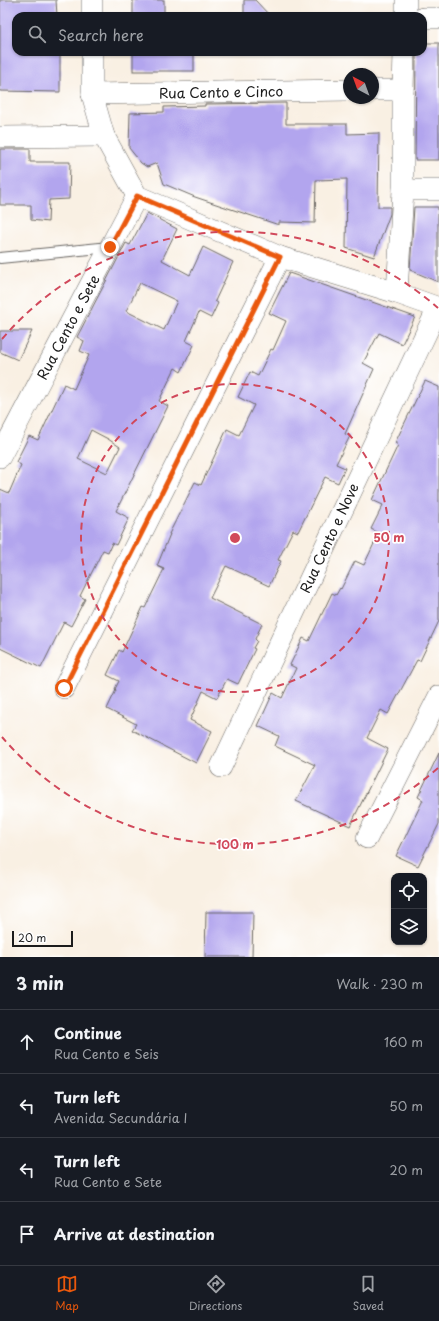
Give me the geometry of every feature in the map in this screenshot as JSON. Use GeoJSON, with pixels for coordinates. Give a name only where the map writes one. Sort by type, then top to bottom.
{"type":"FeatureCollection","features":[{"type":"Feature","properties":{"kind":"street"},"geometry":{"type":"LineString","coordinates":[[92,0],[92,12]]}},
{"type":"Feature","properties":{"kind":"street"},"geometry":{"type":"LineString","coordinates":[[406,0],[406,12]]}},
{"type":"Feature","properties":{"kind":"street"},"geometry":{"type":"LineString","coordinates":[[427,18],[439,18]]}},
{"type":"Feature","properties":{"kind":"street"},"geometry":{"type":"LineString","coordinates":[[92,56],[92,94],[104,136],[137,196],[280,257],[438,308]]}},
{"type":"Feature","properties":{"kind":"street"},"geometry":{"type":"LineString","coordinates":[[397,294],[403,190],[404,56]]}},
{"type":"Feature","properties":{"kind":"street","name":"Rua Cento e Cinco"},"geometry":{"type":"LineString","coordinates":[[92,94],[343,90]]}},
{"type":"Feature","properties":{"kind":"street"},"geometry":{"type":"LineString","coordinates":[[379,90],[403,90]]}},
{"type":"Feature","properties":{"kind":"street"},"geometry":{"type":"LineString","coordinates":[[0,137],[104,136]]}},
{"type":"Feature","properties":{"kind":"street"},"geometry":{"type":"LineString","coordinates":[[403,190],[439,190]]}},
{"type":"Feature","properties":{"kind":"street","name":"Rua Cento e Sete"},"geometry":{"type":"LineString","coordinates":[[0,457],[137,196]]}},
{"type":"Feature","properties":{"kind":"street"},"geometry":{"type":"LineString","coordinates":[[64,688],[280,257]]}},
{"type":"Feature","properties":{"kind":"street","name":"Rua Cento e Nove"},"geometry":{"type":"LineString","coordinates":[[221,768],[438,308]]}},
{"type":"Feature","properties":{"kind":"street"},"geometry":{"type":"LineString","coordinates":[[368,838],[439,696]]}},
{"type":"Feature","properties":{"kind":"lane"},"geometry":{"type":"LineString","coordinates":[[0,258],[110,247]]}},
{"type":"Feature","properties":{"kind":"building"},"geometry":{"type":"Polygon","coordinates":[[[0,0],[56,0],[57,12],[12,12],[12,56],[60,56],[60,92],[0,91],[0,0]]]}},
{"type":"Feature","properties":{"kind":"building"},"geometry":{"type":"Polygon","coordinates":[[[133,0],[164,0],[164,12],[133,12],[133,0]]]}},
{"type":"Feature","properties":{"kind":"building"},"geometry":{"type":"Polygon","coordinates":[[[244,0],[255,0],[266,12],[244,12],[244,0]]]}},
{"type":"Feature","properties":{"kind":"building"},"geometry":{"type":"Polygon","coordinates":[[[427,43],[439,43],[439,160],[415,160],[416,56],[427,56],[427,43]]]}},
{"type":"Feature","properties":{"kind":"building"},"geometry":{"type":"Polygon","coordinates":[[[133,56],[194,56],[194,71],[133,71],[133,56]]]}},
{"type":"Feature","properties":{"kind":"building"},"geometry":{"type":"Polygon","coordinates":[[[286,103],[286,124],[347,124],[347,134],[379,133],[378,207],[390,207],[390,214],[374,257],[346,248],[347,179],[316,180],[315,223],[279,222],[279,225],[195,197],[164,184],[157,163],[147,167],[141,163],[129,148],[130,113],[164,112],[164,107],[205,106],[205,104],[286,103]]]}},
{"type":"Feature","properties":{"kind":"building"},"geometry":{"type":"Polygon","coordinates":[[[0,149],[30,149],[30,162],[70,162],[69,199],[49,200],[48,222],[31,220],[31,205],[0,205],[0,149]]]}},
{"type":"Feature","properties":{"kind":"building"},"geometry":{"type":"Polygon","coordinates":[[[414,207],[438,207],[438,282],[410,270],[414,207]]]}},
{"type":"Feature","properties":{"kind":"building"},"geometry":{"type":"Polygon","coordinates":[[[147,213],[177,229],[162,260],[190,275],[203,247],[233,262],[215,301],[218,303],[211,318],[199,312],[186,341],[194,345],[181,372],[175,368],[159,401],[168,406],[116,511],[129,518],[116,545],[112,543],[108,552],[103,550],[80,596],[85,599],[71,626],[64,622],[41,668],[0,648],[0,489],[9,493],[21,465],[16,462],[29,436],[38,440],[64,384],[74,389],[89,355],[80,351],[84,341],[77,337],[126,243],[130,245],[147,213]],[[140,283],[126,311],[164,330],[177,301],[140,283]],[[91,430],[78,459],[107,473],[120,447],[91,430]]]}},
{"type":"Feature","properties":{"kind":"building"},"geometry":{"type":"Polygon","coordinates":[[[289,273],[415,317],[402,344],[379,333],[363,363],[374,369],[345,434],[350,436],[336,464],[345,468],[338,483],[325,477],[298,532],[293,530],[278,560],[281,561],[269,586],[226,566],[210,598],[262,624],[255,639],[257,641],[253,648],[255,649],[238,684],[227,679],[217,698],[203,691],[190,720],[212,731],[196,763],[132,730],[136,724],[107,709],[119,681],[107,675],[119,650],[122,652],[143,607],[145,608],[164,569],[157,566],[169,534],[195,482],[201,485],[227,429],[239,435],[254,405],[238,397],[250,372],[258,376],[271,349],[273,350],[286,321],[269,313],[289,273]]]}},
{"type":"Feature","properties":{"kind":"building"},"geometry":{"type":"Polygon","coordinates":[[[0,331],[32,331],[18,360],[0,352],[0,331]]]}},
{"type":"Feature","properties":{"kind":"building"},"geometry":{"type":"Polygon","coordinates":[[[425,381],[439,387],[439,621],[420,661],[417,660],[388,714],[381,710],[367,738],[388,749],[350,826],[296,801],[315,765],[275,746],[279,736],[258,726],[273,693],[282,698],[296,668],[290,665],[303,638],[309,641],[332,593],[336,595],[340,588],[341,589],[355,561],[364,565],[379,533],[371,529],[383,505],[372,500],[398,445],[395,443],[425,381]]]}},
{"type":"Feature","properties":{"kind":"building"},"geometry":{"type":"Polygon","coordinates":[[[439,753],[439,824],[418,866],[396,856],[423,800],[418,797],[439,753]]]}},
{"type":"Feature","properties":{"kind":"building"},"geometry":{"type":"Polygon","coordinates":[[[206,912],[253,912],[252,957],[205,957],[206,912]]]}},
{"type":"Feature","properties":{"kind":"route"},"geometry":{"type":"LineString","coordinates":[[64,688],[280,257],[137,196],[110,247]]}}]}
